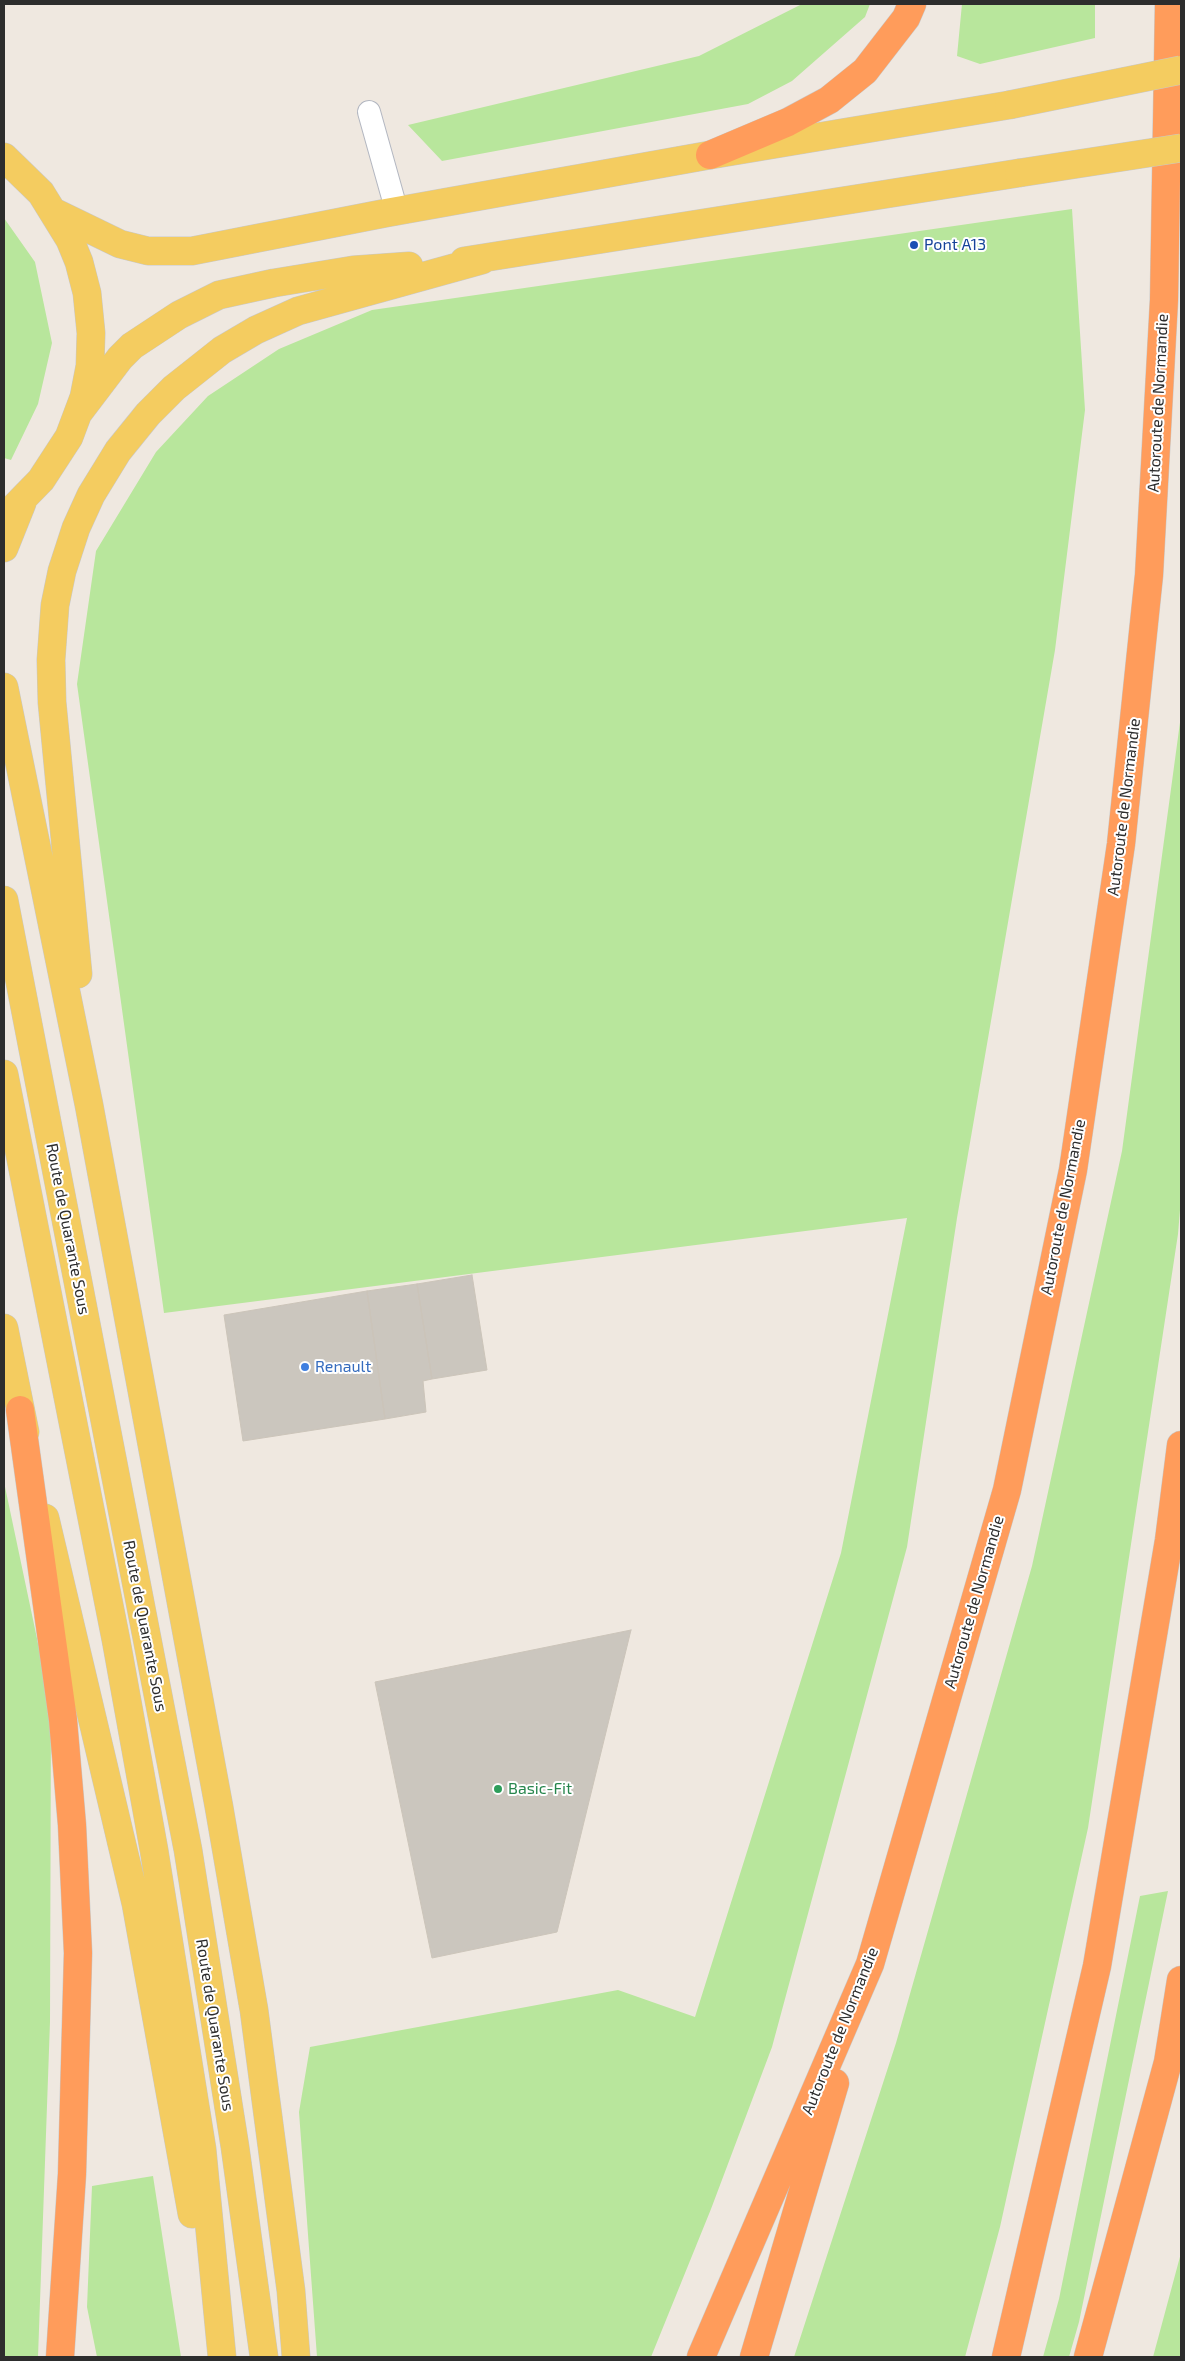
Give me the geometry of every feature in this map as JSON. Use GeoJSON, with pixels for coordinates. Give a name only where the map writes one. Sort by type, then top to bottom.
{"type":"FeatureCollection","features":[{"type":"Feature","properties":{"kind":"highway"},"geometry":{"type":"LineString","coordinates":[[710,155],[788,122],[829,100],[865,72],[906,18],[912,4]]}},
{"type":"Feature","properties":{"kind":"highway","name":"Autoroute de Normandie"},"geometry":{"type":"LineString","coordinates":[[701,2357],[870,1964],[1006,1490],[1072,1170],[1121,844],[1148,575],[1164,300],[1169,4]]}},
{"type":"Feature","properties":{"kind":"highway"},"geometry":{"type":"LineString","coordinates":[[20,1410],[63,1720],[72,1825],[78,1943],[72,2164],[60,2357]]}},
{"type":"Feature","properties":{"kind":"highway"},"geometry":{"type":"LineString","coordinates":[[1006,2357],[1097,1966],[1169,1540],[1181,1445]]}},
{"type":"Feature","properties":{"kind":"highway"},"geometry":{"type":"LineString","coordinates":[[754,2357],[870,1964]]}},
{"type":"Feature","properties":{"kind":"highway"},"geometry":{"type":"LineString","coordinates":[[1088,2357],[1168,2062],[1181,1980]]}},
{"type":"Feature","properties":{"kind":"highway"},"geometry":{"type":"LineString","coordinates":[[1168,2062],[1181,2038]]}},
{"type":"Feature","properties":{"kind":"main road"},"geometry":{"type":"LineString","coordinates":[[54,212],[120,244],[148,251],[192,251],[710,155],[1009,105],[1181,70]]}},
{"type":"Feature","properties":{"kind":"main road"},"geometry":{"type":"LineString","coordinates":[[79,412],[120,358],[132,346],[179,315],[219,296],[274,282],[353,270],[482,260],[1181,148]]}},
{"type":"Feature","properties":{"kind":"main road"},"geometry":{"type":"LineString","coordinates":[[4,157],[31,182],[54,212],[79,262],[90,309],[92,333],[90,366],[79,412],[65,444],[51,467],[14,509],[4,548]]}},
{"type":"Feature","properties":{"kind":"main road"},"geometry":{"type":"LineString","coordinates":[[89,1105],[52,702],[51,660],[55,606],[62,571],[76,528],[91,495],[118,451],[148,414],[174,388],[222,350],[256,330],[298,311],[388,284],[482,260]]}},
{"type":"Feature","properties":{"kind":"main road"},"geometry":{"type":"LineString","coordinates":[[4,687],[89,1105],[219,1807],[254,2010],[291,2291],[296,2357]]}},
{"type":"Feature","properties":{"kind":"main road","name":"Route de Quarante Sous"},"geometry":{"type":"LineString","coordinates":[[4,900],[188,1850],[264,2357]]}},
{"type":"Feature","properties":{"kind":"main road","name":"Route de Quarante Sous"},"geometry":{"type":"LineString","coordinates":[[4,1074],[116,1640],[154,1850],[202,2149],[222,2357]]}},
{"type":"Feature","properties":{"kind":"main road"},"geometry":{"type":"LineString","coordinates":[[4,1328],[20,1410],[136,1904],[218,2357]]}},
{"type":"Feature","properties":{"kind":"lane"},"geometry":{"type":"LineString","coordinates":[[369,112],[397,212]]}},
{"type":"Feature","properties":{"kind":"green space"},"geometry":{"type":"Polygon","coordinates":[[[802,4],[870,4],[865,17],[792,81],[748,104],[442,161],[408,125],[699,56],[802,4]]]}},
{"type":"Feature","properties":{"kind":"green space"},"geometry":{"type":"Polygon","coordinates":[[[962,4],[1095,4],[1095,38],[980,64],[957,56],[962,4]]]}},
{"type":"Feature","properties":{"kind":"green space"},"geometry":{"type":"Polygon","coordinates":[[[1072,209],[1085,410],[1055,650],[957,1218],[907,1547],[772,2047],[711,2209],[651,2357],[317,2357],[299,2112],[310,2047],[618,1990],[695,2017],[841,1553],[907,1218],[164,1313],[77,684],[96,551],[156,452],[208,396],[279,349],[372,310],[1072,209]]]}},
{"type":"Feature","properties":{"kind":"green space"},"geometry":{"type":"Polygon","coordinates":[[[4,218],[35,262],[52,343],[38,404],[11,460],[4,458],[4,218]]]}},
{"type":"Feature","properties":{"kind":"green space"},"geometry":{"type":"Polygon","coordinates":[[[1181,715],[1181,1198],[1178,1234],[1088,1828],[1000,2227],[965,2357],[794,2357],[896,2043],[1032,1566],[1122,1151],[1181,715]]]}},
{"type":"Feature","properties":{"kind":"green space"},"geometry":{"type":"Polygon","coordinates":[[[4,1482],[51,1705],[50,2022],[38,2357],[4,2357],[4,1482]]]}},
{"type":"Feature","properties":{"kind":"green space"},"geometry":{"type":"Polygon","coordinates":[[[1168,1891],[1079,2322],[1069,2357],[1043,2357],[1059,2299],[1140,1896],[1168,1891]]]}},
{"type":"Feature","properties":{"kind":"green space"},"geometry":{"type":"Polygon","coordinates":[[[153,2176],[181,2357],[97,2357],[87,2307],[92,2186],[153,2176]]]}},
{"type":"Feature","properties":{"kind":"green space"},"geometry":{"type":"Polygon","coordinates":[[[1181,2253],[1181,2357],[1153,2357],[1181,2253]]]}},
{"type":"Feature","properties":{"kind":"building"},"geometry":{"type":"Polygon","coordinates":[[[472,1275],[487,1370],[432,1379],[417,1284],[472,1275]]]}},
{"type":"Feature","properties":{"kind":"building"},"geometry":{"type":"Polygon","coordinates":[[[417,1284],[432,1379],[423,1381],[426,1412],[385,1419],[367,1291],[417,1284]]]}},
{"type":"Feature","properties":{"kind":"building","name":"Renault"},"geometry":{"type":"Polygon","coordinates":[[[367,1291],[385,1419],[243,1441],[224,1315],[367,1291]]]}},
{"type":"Feature","properties":{"kind":"building"},"geometry":{"type":"Polygon","coordinates":[[[631,1630],[557,1932],[432,1958],[375,1682],[631,1630]]]}},
{"type":"Feature","properties":{"kind":"place","name":"Pont A13"},"geometry":{"type":"Point","coordinates":[914,245]}},
{"type":"Feature","properties":{"kind":"place","name":"Renault"},"geometry":{"type":"Point","coordinates":[305,1367]}},
{"type":"Feature","properties":{"kind":"place","name":"Basic-Fit"},"geometry":{"type":"Point","coordinates":[498,1789]}}]}
